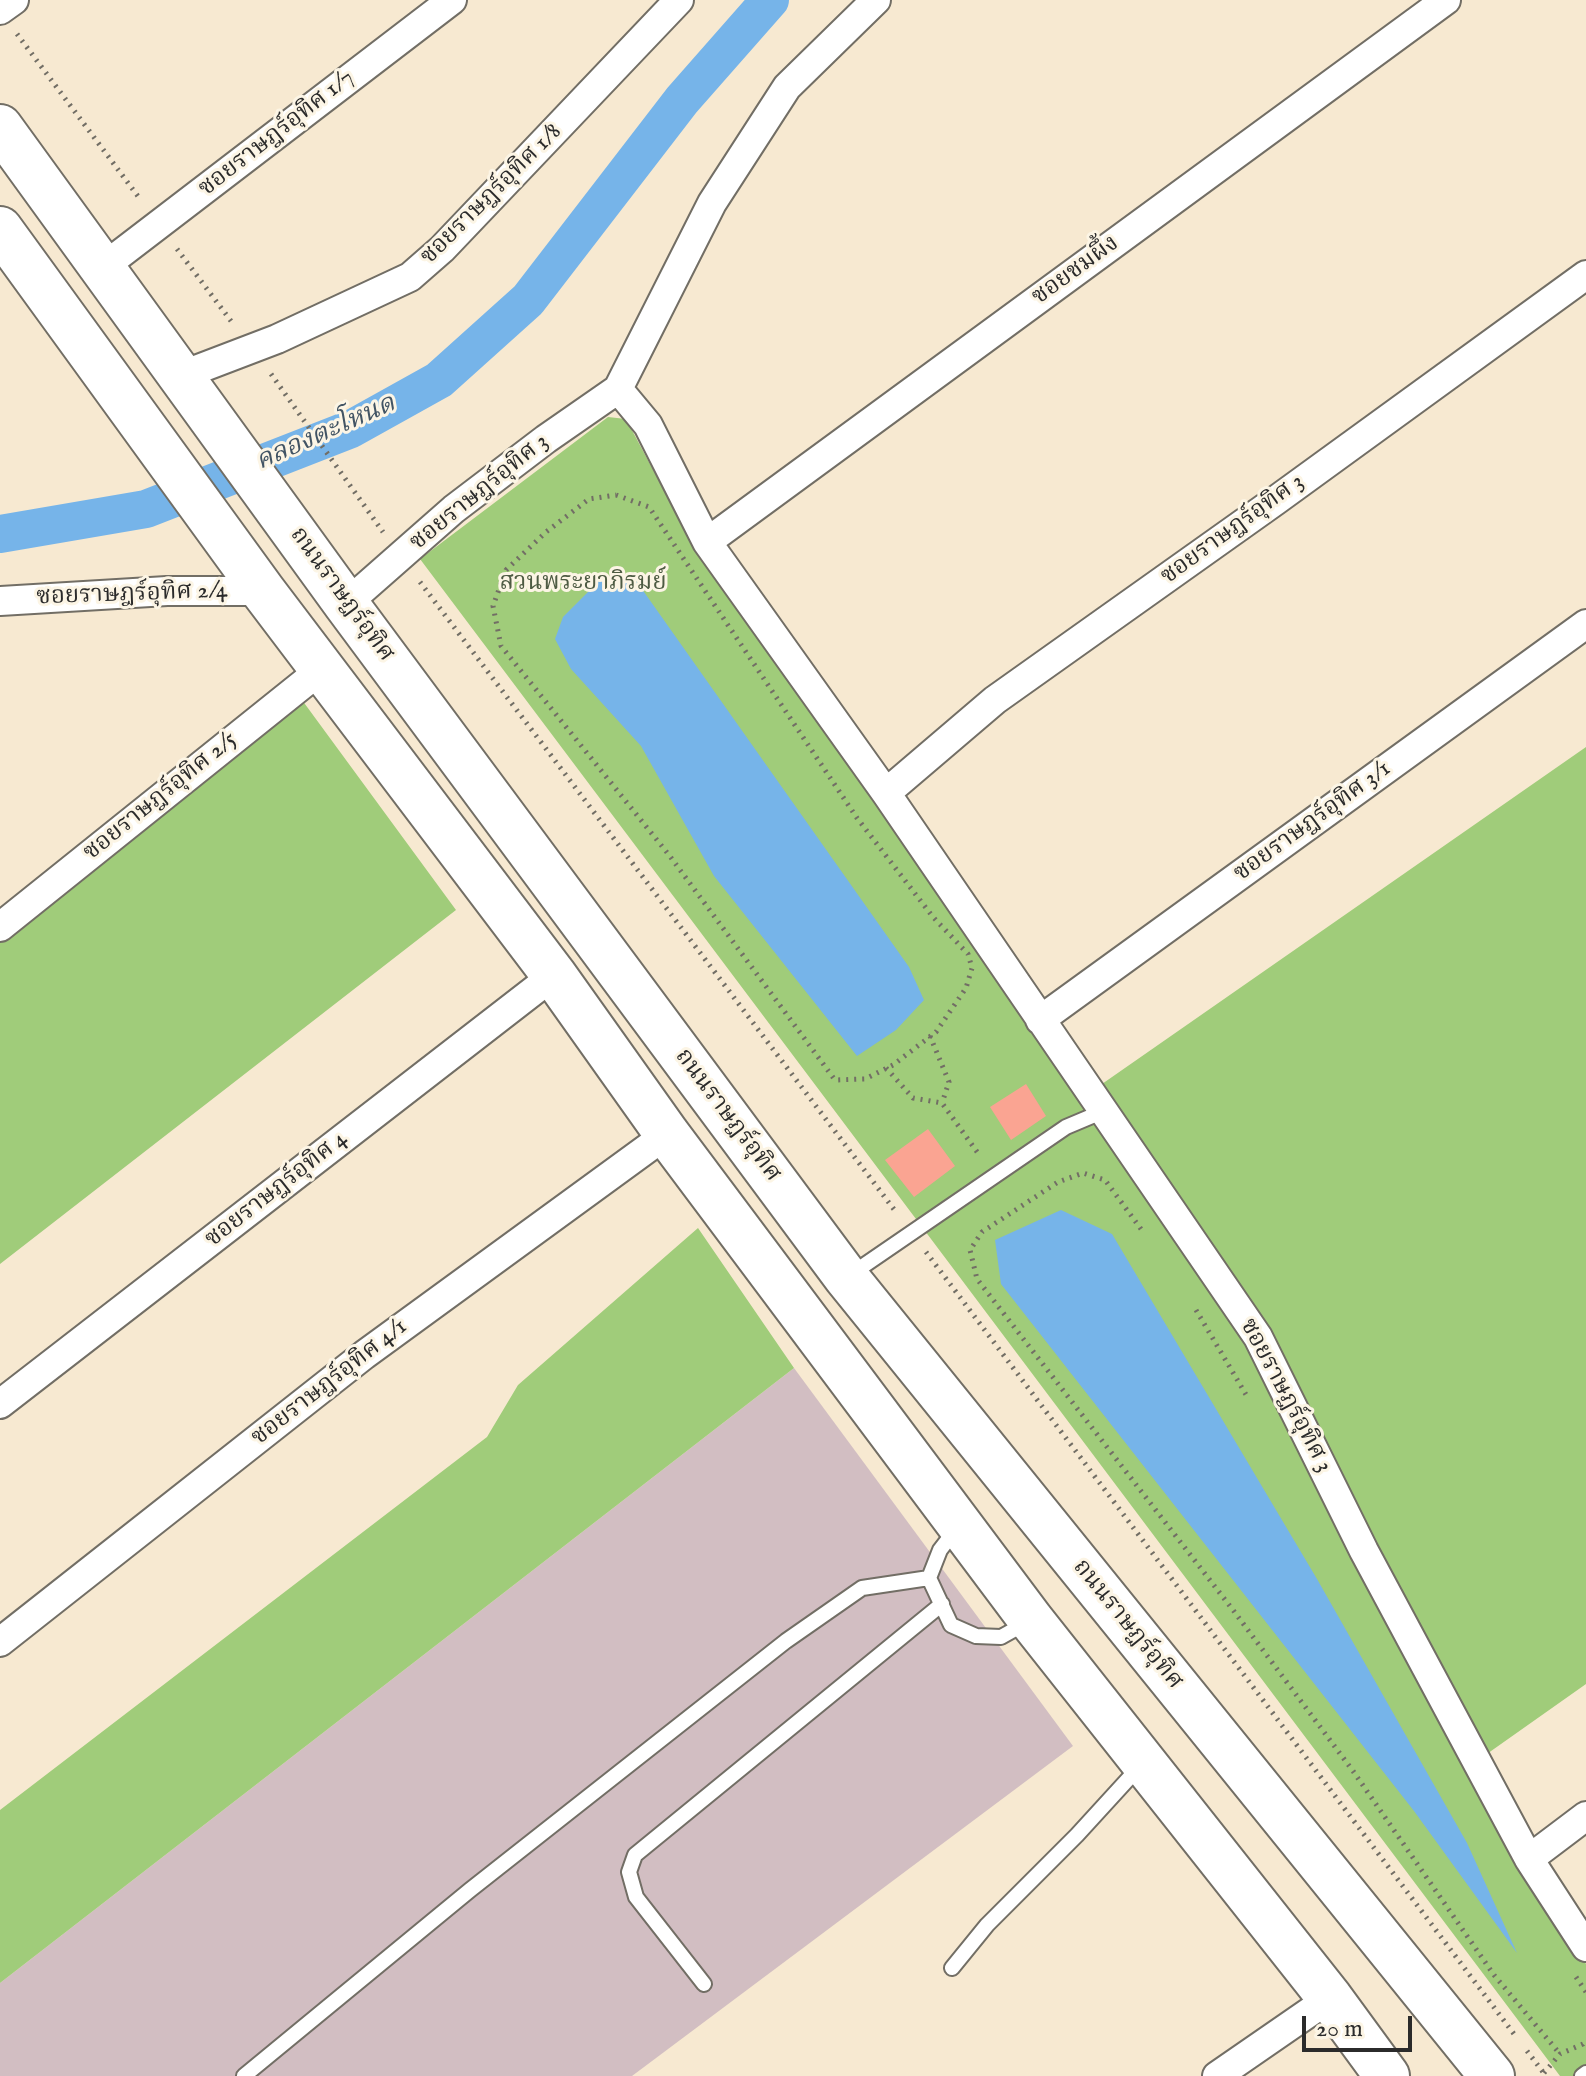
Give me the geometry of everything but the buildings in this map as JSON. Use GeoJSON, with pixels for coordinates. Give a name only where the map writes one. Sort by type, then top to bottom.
{"type":"FeatureCollection","features":[{"type":"Feature","properties":{"kind":"main road","name":"ถนนราษฎร์อุทิศ"},"geometry":{"type":"LineString","coordinates":[[0,127],[346,604],[846,1277],[1492,2076]]}},
{"type":"Feature","properties":{"kind":"main road"},"geometry":{"type":"LineString","coordinates":[[0,229],[254,578],[554,975],[667,1134],[1031,1620],[1330,1998],[1387,2076]]}},
{"type":"Feature","properties":{"kind":"street"},"geometry":{"type":"LineString","coordinates":[[0,10],[14,0]]}},
{"type":"Feature","properties":{"kind":"street","name":"ซอยราษฎร์อุทิศ 1/7"},"geometry":{"type":"LineString","coordinates":[[102,268],[452,0]]}},
{"type":"Feature","properties":{"kind":"street","name":"ซอยราษฎร์อุทิศ 1/8"},"geometry":{"type":"LineString","coordinates":[[180,376],[277,339],[410,277],[442,249],[679,0]]}},
{"type":"Feature","properties":{"kind":"street","name":"ซอยราษฎร์อุทิศ 3"},"geometry":{"type":"LineString","coordinates":[[346,604],[466,500],[618,389],[712,203],[787,87],[876,0]]}},
{"type":"Feature","properties":{"kind":"street","name":"ซอยชมผึ้ง"},"geometry":{"type":"LineString","coordinates":[[707,542],[1446,0]]}},
{"type":"Feature","properties":{"kind":"street","name":"ซอยราษฎร์อุทิศ 3"},"geometry":{"type":"LineString","coordinates":[[886,793],[995,700],[1586,275]]}},
{"type":"Feature","properties":{"kind":"street","name":"ซอยราษฎร์อุทิศ 3"},"geometry":{"type":"LineString","coordinates":[[618,389],[648,425],[707,542],[886,793],[1258,1337],[1364,1551],[1529,1859],[1586,1947]]}},
{"type":"Feature","properties":{"kind":"street","name":"ซอยราษฎร์อุทิศ 2/4"},"geometry":{"type":"LineString","coordinates":[[0,601],[167,591],[254,578]]}},
{"type":"Feature","properties":{"kind":"street","name":"ซอยราษฎร์อุทิศ 3/1"},"geometry":{"type":"LineString","coordinates":[[1040,1020],[1586,624]]}},
{"type":"Feature","properties":{"kind":"street","name":"ซอยราษฎร์อุทิศ 2/5"},"geometry":{"type":"LineString","coordinates":[[0,927],[323,668]]}},
{"type":"Feature","properties":{"kind":"street","name":"ซอยราษฎร์อุทิศ 4"},"geometry":{"type":"LineString","coordinates":[[0,1404],[554,975]]}},
{"type":"Feature","properties":{"kind":"street","name":"ซอยราษฎร์อุทิศ 4/1"},"geometry":{"type":"LineString","coordinates":[[0,1642],[364,1355],[667,1134]]}},
{"type":"Feature","properties":{"kind":"street"},"geometry":{"type":"LineString","coordinates":[[1529,1859],[1586,1816]]}},
{"type":"Feature","properties":{"kind":"street"},"geometry":{"type":"LineString","coordinates":[[1217,2076],[1330,1998]]}},
{"type":"Feature","properties":{"kind":"lane"},"geometry":{"type":"LineString","coordinates":[[846,1277],[1066,1127],[1104,1111]]}},
{"type":"Feature","properties":{"kind":"lane"},"geometry":{"type":"LineString","coordinates":[[960,1524],[940,1550],[929,1578],[951,1625],[976,1636],[1001,1637],[1031,1620]]}},
{"type":"Feature","properties":{"kind":"lane"},"geometry":{"type":"LineString","coordinates":[[244,2076],[470,1890],[786,1641],[862,1588],[929,1578]]}},
{"type":"Feature","properties":{"kind":"lane"},"geometry":{"type":"LineString","coordinates":[[704,1984],[636,1897],[629,1872],[635,1855],[942,1604]]}},
{"type":"Feature","properties":{"kind":"lane"},"geometry":{"type":"LineString","coordinates":[[952,1968],[987,1925],[1144,1762]]}},
{"type":"Feature","properties":{"kind":"path"},"geometry":{"type":"LineString","coordinates":[[286,395],[354,495],[1516,2036]]}},
{"type":"Feature","properties":{"kind":"path"},"geometry":{"type":"LineString","coordinates":[[616,495],[649,507],[857,818],[933,917],[968,954],[972,968],[966,988],[930,1036],[886,1068],[865,1079],[835,1080],[669,855],[501,646],[493,606],[506,570],[546,532],[589,499],[616,495]]}},
{"type":"Feature","properties":{"kind":"path"},"geometry":{"type":"LineString","coordinates":[[930,1036],[949,1082],[942,1103]]}},
{"type":"Feature","properties":{"kind":"path"},"geometry":{"type":"LineString","coordinates":[[886,1068],[913,1098],[942,1103],[1018,1209]]}},
{"type":"Feature","properties":{"kind":"path"},"geometry":{"type":"LineString","coordinates":[[1149,1241],[1105,1180],[1083,1173],[1058,1182],[982,1232],[970,1250],[977,1279],[1233,1610],[1325,1734],[1494,1975],[1560,2054]]}},
{"type":"Feature","properties":{"kind":"path"},"geometry":{"type":"LineString","coordinates":[[1192,1302],[1251,1402]]}},
{"type":"Feature","properties":{"kind":"path"},"geometry":{"type":"LineString","coordinates":[[1525,2048],[1546,2076]]}},
{"type":"Feature","properties":{"kind":"shaded area"},"geometry":{"type":"Polygon","coordinates":[[[794,1368],[1073,1746],[632,2076],[0,2076],[0,1983],[794,1368]]]}},
{"type":"Feature","properties":{"kind":"green space","name":"สวนพระยาภิรมย์"},"geometry":{"type":"Polygon","coordinates":[[[608,417],[626,419],[691,541],[812,709],[1079,1100],[1586,747],[1586,1684],[1467,1768],[1586,1964],[1586,2076],[1560,2076],[420,559],[608,417]]]}},
{"type":"Feature","properties":{"kind":"green space"},"geometry":{"type":"Polygon","coordinates":[[[302,700],[456,910],[0,1264],[0,935],[302,700]]]}},
{"type":"Feature","properties":{"kind":"green space"},"geometry":{"type":"Polygon","coordinates":[[[698,1228],[794,1368],[0,1983],[0,1810],[487,1437],[518,1385],[698,1228]]]}},
{"type":"Feature","properties":{"kind":"water"},"geometry":{"type":"Polygon","coordinates":[[[632,575],[909,967],[924,1000],[896,1030],[857,1056],[714,876],[641,746],[571,669],[555,639],[563,617],[599,581],[632,575]]]}},
{"type":"Feature","properties":{"kind":"water"},"geometry":{"type":"Polygon","coordinates":[[[1061,1210],[1112,1234],[1317,1579],[1467,1843],[1517,1953],[1414,1811],[1001,1284],[995,1240],[1061,1210]]]}},
{"type":"Feature","properties":{"kind":"waterway","name":"คลองตะโหนด"},"geometry":{"type":"LineString","coordinates":[[0,534],[146,509],[351,429],[439,380],[528,300],[682,100],[770,0]]}}]}
